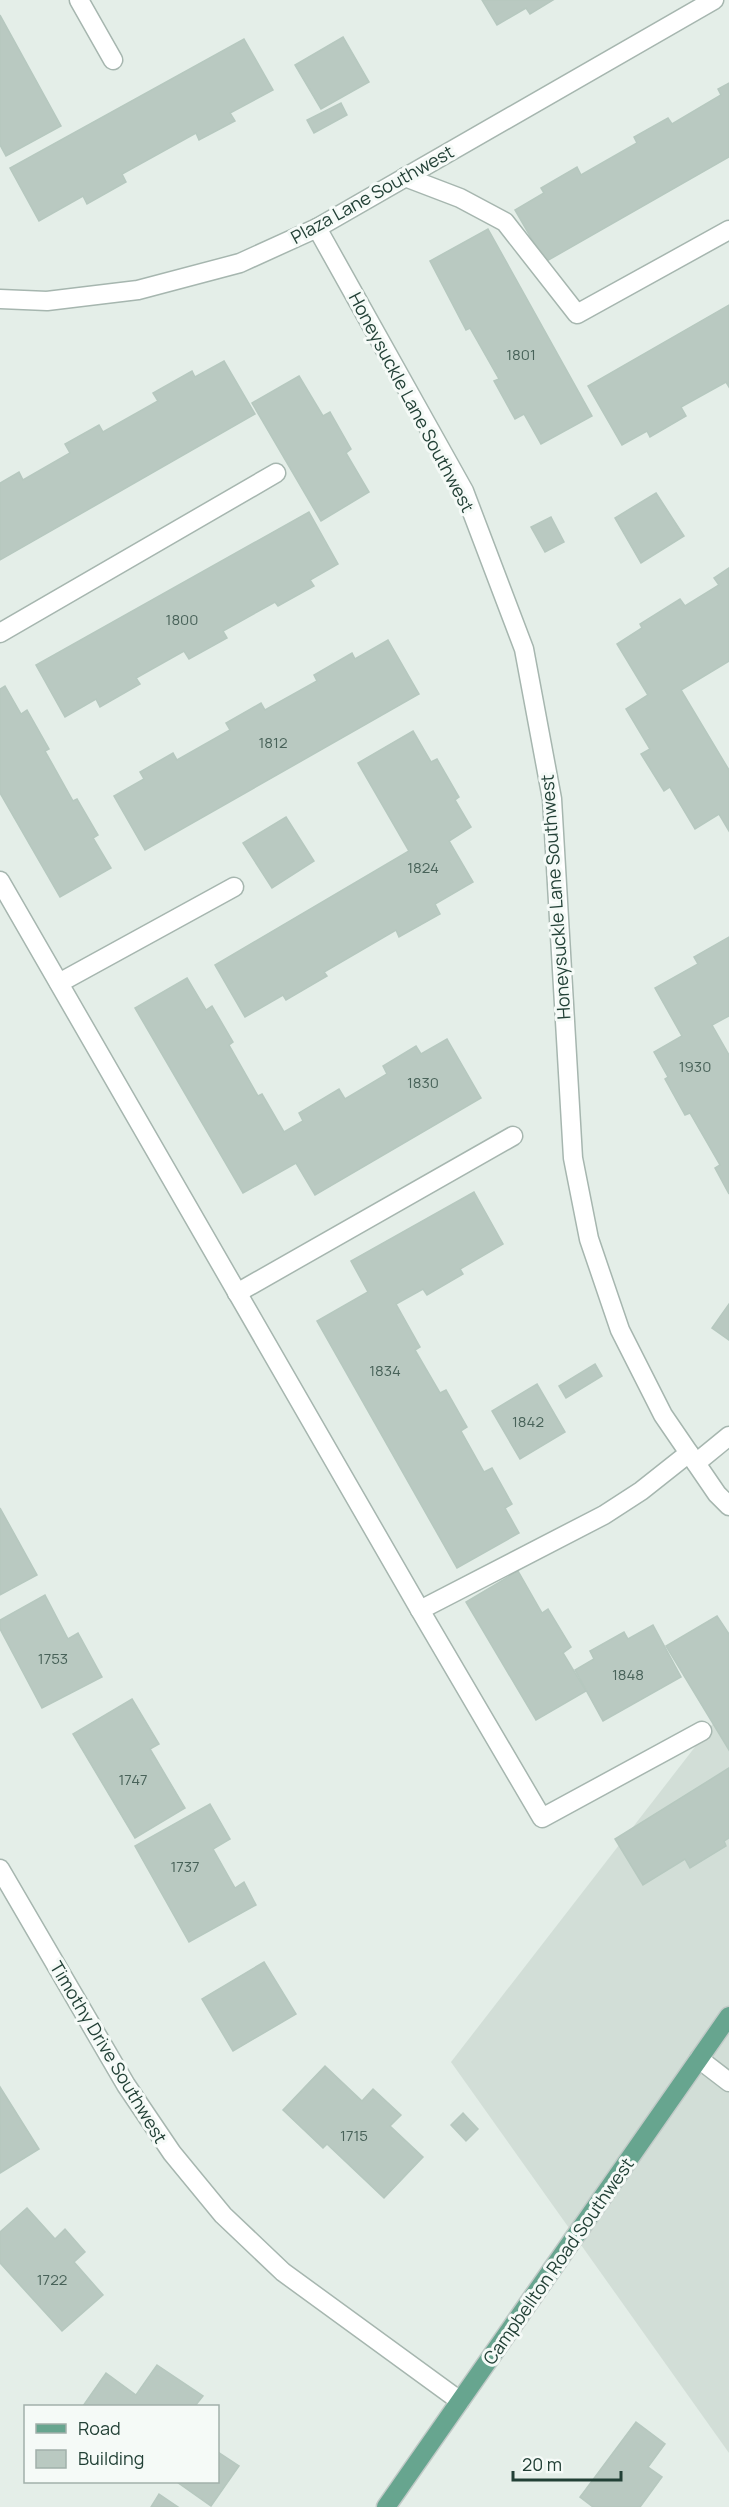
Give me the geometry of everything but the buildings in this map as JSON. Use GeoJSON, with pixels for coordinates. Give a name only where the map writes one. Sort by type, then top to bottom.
{"type":"FeatureCollection","features":[{"type":"Feature","properties":{"kind":"main road","name":"Campbellton Road Southwest"},"geometry":{"type":"LineString","coordinates":[[386,2507],[729,2016]]}},
{"type":"Feature","properties":{"kind":"street"},"geometry":{"type":"LineString","coordinates":[[79,0],[113,60]]}},
{"type":"Feature","properties":{"kind":"street","name":"Plaza Lane Southwest"},"geometry":{"type":"LineString","coordinates":[[0,299],[46,301],[138,290],[240,263],[317,228],[714,0]]}},
{"type":"Feature","properties":{"kind":"street"},"geometry":{"type":"LineString","coordinates":[[405,177],[460,198],[505,222],[577,314],[729,230]]}},
{"type":"Feature","properties":{"kind":"street","name":"Honeysuckle Lane Southwest"},"geometry":{"type":"LineString","coordinates":[[317,228],[464,491],[524,648],[552,799],[573,1158],[589,1239],[620,1330],[663,1415],[729,1506]]}},
{"type":"Feature","properties":{"kind":"street"},"geometry":{"type":"LineString","coordinates":[[0,633],[276,473]]}},
{"type":"Feature","properties":{"kind":"street"},"geometry":{"type":"LineString","coordinates":[[0,881],[542,1818],[702,1731]]}},
{"type":"Feature","properties":{"kind":"street"},"geometry":{"type":"LineString","coordinates":[[59,983],[234,887]]}},
{"type":"Feature","properties":{"kind":"street"},"geometry":{"type":"LineString","coordinates":[[237,1293],[513,1136]]}},
{"type":"Feature","properties":{"kind":"street"},"geometry":{"type":"LineString","coordinates":[[420,1610],[603,1515],[729,1436]]}},
{"type":"Feature","properties":{"kind":"street","name":"Timothy Drive Southwest"},"geometry":{"type":"LineString","coordinates":[[0,1869],[126,2085],[172,2153],[223,2215],[283,2272],[460,2401]]}},
{"type":"Feature","properties":{"kind":"street"},"geometry":{"type":"LineString","coordinates":[[699,2059],[729,2082]]}},
{"type":"Feature","properties":{"kind":"shaded area"},"geometry":{"type":"Polygon","coordinates":[[[729,1703],[729,2453],[451,2062],[729,1703]]]}}]}
